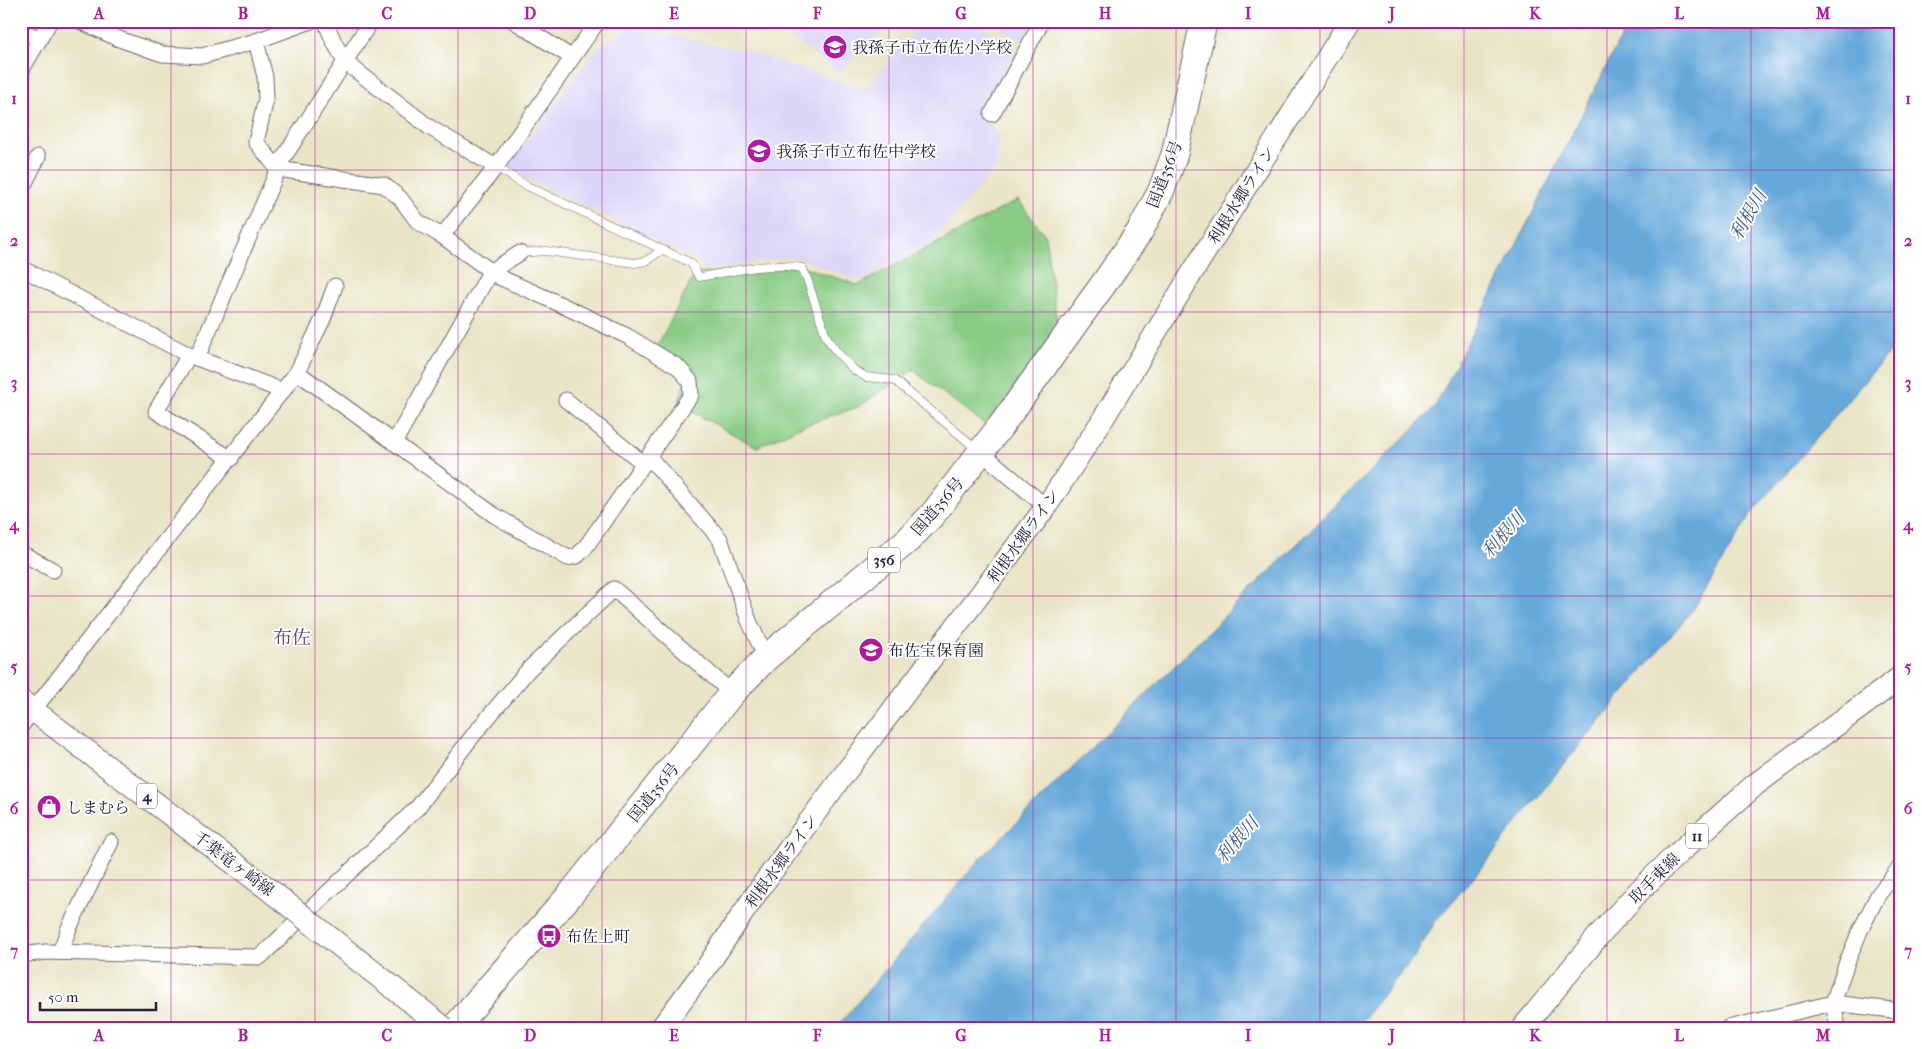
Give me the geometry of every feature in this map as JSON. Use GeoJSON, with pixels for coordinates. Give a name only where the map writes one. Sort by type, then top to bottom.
{"type":"FeatureCollection","features":[{"type":"Feature","properties":{"kind":"highway","name":"国道356号"},"geometry":{"type":"LineString","coordinates":[[454,1028],[570,895],[732,693],[766,658],[908,540],[933,514],[981,452],[1105,282],[1140,231],[1161,191],[1174,156],[1204,21]]}},
{"type":"Feature","properties":{"kind":"main road","name":"利根水郷ライン"},"geometry":{"type":"LineString","coordinates":[[661,1028],[706,968],[760,888],[839,781],[1046,507],[1103,419],[1350,21]]}},
{"type":"Feature","properties":{"kind":"main road","name":"取手東線"},"geometry":{"type":"LineString","coordinates":[[1523,1028],[1600,934],[1639,891],[1676,856],[1756,784],[1901,677]]}},
{"type":"Feature","properties":{"kind":"main road","name":"千葉竜ヶ崎線"},"geometry":{"type":"LineString","coordinates":[[25,712],[272,892],[444,1028]]}},
{"type":"Feature","properties":{"kind":"street"},"geometry":{"type":"LineString","coordinates":[[21,71],[50,21]]}},
{"type":"Feature","properties":{"kind":"street"},"geometry":{"type":"LineString","coordinates":[[80,21],[119,39],[162,54],[202,56],[256,41],[311,21]]}},
{"type":"Feature","properties":{"kind":"street"},"geometry":{"type":"LineString","coordinates":[[325,21],[345,62],[429,127],[496,167]]}},
{"type":"Feature","properties":{"kind":"street"},"geometry":{"type":"LineString","coordinates":[[231,459],[156,411],[193,356],[282,160],[371,21]]}},
{"type":"Feature","properties":{"kind":"street"},"geometry":{"type":"LineString","coordinates":[[514,21],[571,57]]}},
{"type":"Feature","properties":{"kind":"street"},"geometry":{"type":"LineString","coordinates":[[442,236],[496,167],[571,57],[598,21]]}},
{"type":"Feature","properties":{"kind":"street"},"geometry":{"type":"LineString","coordinates":[[992,114],[1042,21]]}},
{"type":"Feature","properties":{"kind":"street"},"geometry":{"type":"LineString","coordinates":[[21,31],[40,39]]}},
{"type":"Feature","properties":{"kind":"street"},"geometry":{"type":"LineString","coordinates":[[256,41],[265,77],[266,99],[256,142],[278,169],[384,185],[400,198],[418,222],[442,236],[499,278],[628,336],[678,367],[690,381],[691,395],[584,548],[577,556],[568,558],[494,516],[297,372]]}},
{"type":"Feature","properties":{"kind":"street"},"geometry":{"type":"LineString","coordinates":[[21,190],[38,158]]}},
{"type":"Feature","properties":{"kind":"street"},"geometry":{"type":"LineString","coordinates":[[394,443],[490,272],[520,253]]}},
{"type":"Feature","properties":{"kind":"street"},"geometry":{"type":"LineString","coordinates":[[24,274],[193,356],[283,391]]}},
{"type":"Feature","properties":{"kind":"street"},"geometry":{"type":"LineString","coordinates":[[25,712],[231,459],[297,372],[323,319],[335,286]]}},
{"type":"Feature","properties":{"kind":"street"},"geometry":{"type":"LineString","coordinates":[[566,400],[646,460],[720,539],[749,621],[766,658]]}},
{"type":"Feature","properties":{"kind":"street"},"geometry":{"type":"LineString","coordinates":[[981,452],[1046,507]]}},
{"type":"Feature","properties":{"kind":"street"},"geometry":{"type":"LineString","coordinates":[[21,553],[52,570]]}},
{"type":"Feature","properties":{"kind":"street"},"geometry":{"type":"LineString","coordinates":[[21,955],[60,952],[260,957],[418,808],[475,733],[530,669],[614,589],[732,693]]}},
{"type":"Feature","properties":{"kind":"street"},"geometry":{"type":"LineString","coordinates":[[60,952],[69,928],[111,842]]}},
{"type":"Feature","properties":{"kind":"street"},"geometry":{"type":"LineString","coordinates":[[1838,1028],[1833,1003],[1860,931],[1878,895],[1901,866]]}},
{"type":"Feature","properties":{"kind":"street"},"geometry":{"type":"LineString","coordinates":[[1728,1028],[1833,1003],[1901,1011]]}},
{"type":"Feature","properties":{"kind":"lane"},"geometry":{"type":"LineString","coordinates":[[496,167],[526,185],[690,263],[699,277],[774,266],[788,265],[802,268],[826,336],[841,357],[854,370],[866,377],[894,380],[981,452]]}},
{"type":"Feature","properties":{"kind":"lane"},"geometry":{"type":"LineString","coordinates":[[520,253],[546,251],[635,263],[646,261],[662,250]]}},
{"type":"Feature","properties":{"kind":"shaded area","name":"我孫子市立布佐小学校"},"geometry":{"type":"Polygon","coordinates":[[[769,21],[893,21],[839,73],[769,21]]]}},
{"type":"Feature","properties":{"kind":"shaded area","name":"我孫子市立布佐中学校"},"geometry":{"type":"Polygon","coordinates":[[[923,21],[973,21],[1020,52],[985,117],[999,137],[998,165],[927,247],[859,281],[802,259],[787,258],[706,270],[697,260],[529,180],[507,167],[600,45],[630,27],[746,51],[865,89],[923,21]]]}},
{"type":"Feature","properties":{"kind":"shaded area","name":"我孫子市立布佐小学校"},"geometry":{"type":"Polygon","coordinates":[[[991,21],[1034,21],[1022,42],[991,21]]]}},
{"type":"Feature","properties":{"kind":"green space"},"geometry":{"type":"Polygon","coordinates":[[[1018,200],[1045,235],[1058,329],[988,427],[913,370],[858,407],[802,426],[757,447],[678,404],[686,378],[654,352],[695,274],[798,265],[858,285],[1018,200]]]}},
{"type":"Feature","properties":{"kind":"water","name":"利根川"},"geometry":{"type":"Polygon","coordinates":[[[1629,21],[1901,21],[1901,339],[1751,514],[1695,607],[1435,922],[1415,956],[1356,1028],[836,1028],[980,859],[1435,407],[1629,21]]]}},
{"type":"Feature","properties":{"kind":"place","name":"我孫子市立布佐小学校"},"geometry":{"type":"Point","coordinates":[835,47]}},
{"type":"Feature","properties":{"kind":"place","name":"我孫子市立布佐中学校"},"geometry":{"type":"Point","coordinates":[759,151]}},
{"type":"Feature","properties":{"kind":"place","name":"布佐宝保育園"},"geometry":{"type":"Point","coordinates":[871,650]}},
{"type":"Feature","properties":{"kind":"place","name":"しまむら"},"geometry":{"type":"Point","coordinates":[49,807]}},
{"type":"Feature","properties":{"kind":"place","name":"布佐上町"},"geometry":{"type":"Point","coordinates":[549,936]}},
{"type":"Feature","properties":{"kind":"district","name":"布佐"},"geometry":{"type":"Point","coordinates":[292,637]}}]}
